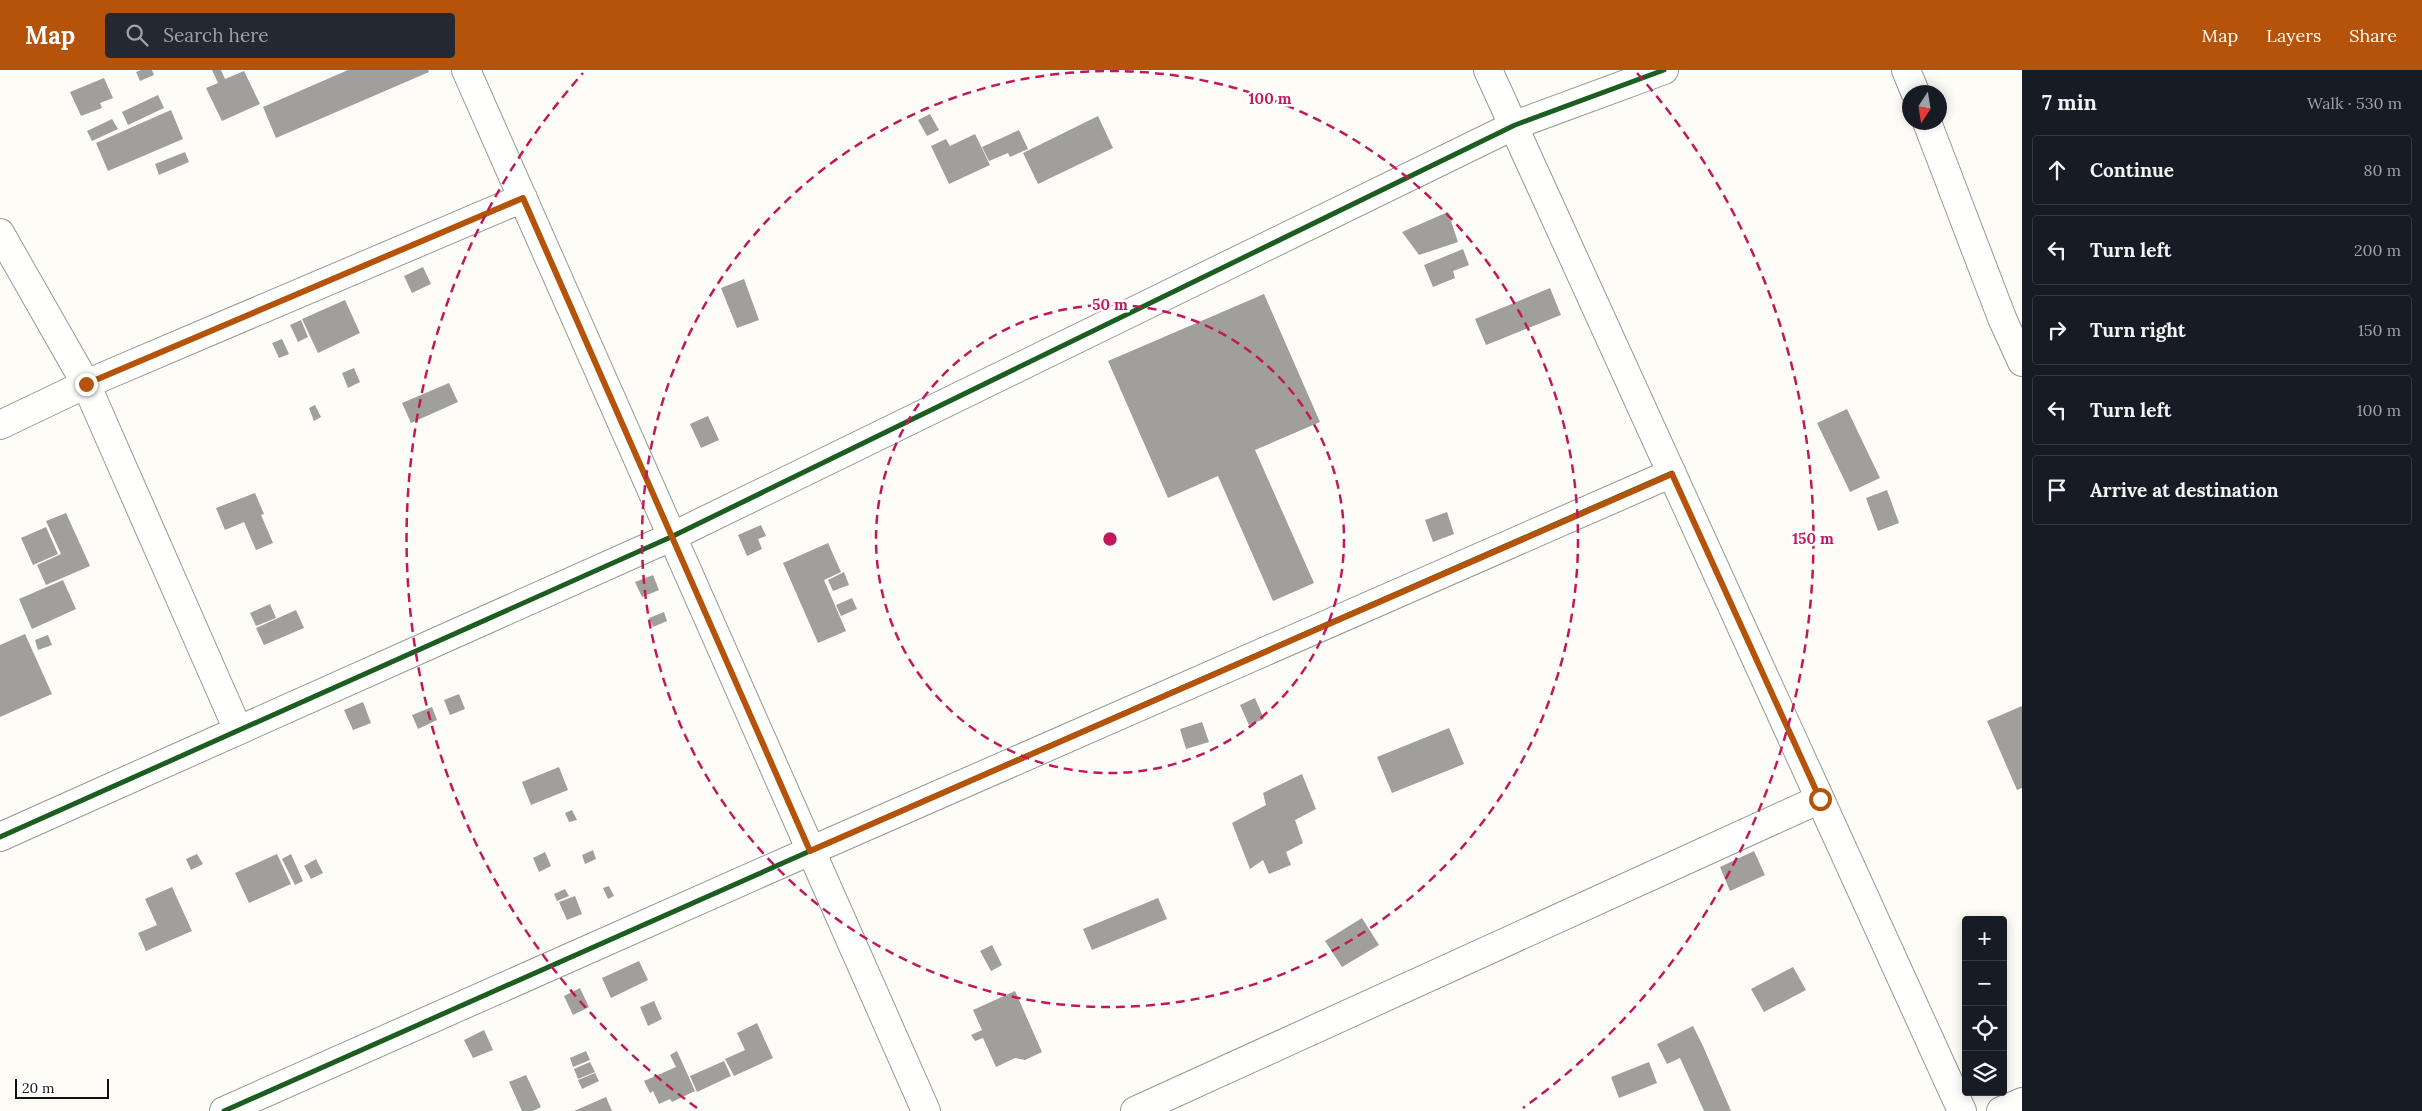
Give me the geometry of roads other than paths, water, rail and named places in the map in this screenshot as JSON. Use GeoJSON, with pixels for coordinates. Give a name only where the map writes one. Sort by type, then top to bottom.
{"type":"FeatureCollection","features":[{"type":"Feature","properties":{"kind":"street"},"geometry":{"type":"LineString","coordinates":[[466,70],[926,1111]]}},
{"type":"Feature","properties":{"kind":"street"},"geometry":{"type":"LineString","coordinates":[[1488,70],[1515,125],[1962,1111]]}},
{"type":"Feature","properties":{"kind":"street"},"geometry":{"type":"LineString","coordinates":[[0,837],[671,537],[1515,125],[1664,70]]}},
{"type":"Feature","properties":{"kind":"street"},"geometry":{"type":"LineString","coordinates":[[1906,70],[1912,85]]}},
{"type":"Feature","properties":{"kind":"street"},"geometry":{"type":"LineString","coordinates":[[1931,130],[2012,314],[2022,362]]}},
{"type":"Feature","properties":{"kind":"street"},"geometry":{"type":"LineString","coordinates":[[0,425],[86,384],[523,198]]}},
{"type":"Feature","properties":{"kind":"street"},"geometry":{"type":"LineString","coordinates":[[0,233],[86,384],[238,730]]}},
{"type":"Feature","properties":{"kind":"street"},"geometry":{"type":"LineString","coordinates":[[224,1111],[810,851],[1672,474]]}},
{"type":"Feature","properties":{"kind":"street"},"geometry":{"type":"LineString","coordinates":[[1135,1111],[1820,799]]}},
{"type":"Feature","properties":{"kind":"street"},"geometry":{"type":"LineString","coordinates":[[2001,1111],[2022,1102]]}}]}
